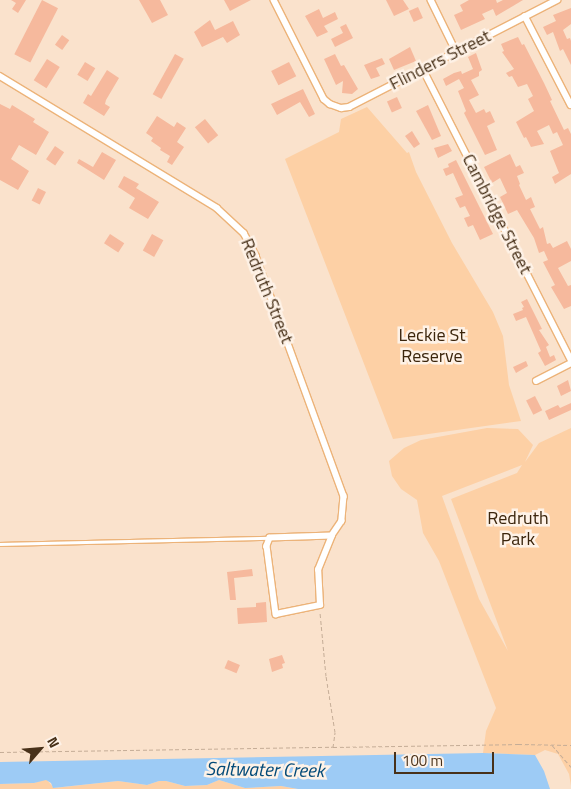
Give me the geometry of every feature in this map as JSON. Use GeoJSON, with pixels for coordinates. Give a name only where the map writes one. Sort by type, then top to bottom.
{"type":"FeatureCollection","features":[{"type":"Feature","properties":{"kind":"street","name":"Flinders Street"},"geometry":{"type":"LineString","coordinates":[[274,0],[324,99],[335,107],[349,107],[557,0]]}},
{"type":"Feature","properties":{"kind":"street"},"geometry":{"type":"LineString","coordinates":[[431,0],[456,51]]}},
{"type":"Feature","properties":{"kind":"street"},"geometry":{"type":"LineString","coordinates":[[525,16],[571,105]]}},
{"type":"Feature","properties":{"kind":"street","name":"Cambridge Street"},"geometry":{"type":"LineString","coordinates":[[423,69],[571,359]]}},
{"type":"Feature","properties":{"kind":"street","name":"Redruth Street"},"geometry":{"type":"LineString","coordinates":[[0,76],[217,208],[244,233],[256,256],[342,487],[344,512],[318,570],[320,604]]}},
{"type":"Feature","properties":{"kind":"street"},"geometry":{"type":"LineString","coordinates":[[536,381],[571,363]]}},
{"type":"Feature","properties":{"kind":"street"},"geometry":{"type":"LineString","coordinates":[[320,604],[276,614],[267,546],[270,538],[332,536]]}},
{"type":"Feature","properties":{"kind":"lane"},"geometry":{"type":"LineString","coordinates":[[0,544],[270,538]]}},
{"type":"Feature","properties":{"kind":"path"},"geometry":{"type":"LineString","coordinates":[[320,604],[326,676],[335,732],[333,747]]}},
{"type":"Feature","properties":{"kind":"path"},"geometry":{"type":"LineString","coordinates":[[550,744],[557,748],[571,767]]}},
{"type":"Feature","properties":{"kind":"path"},"geometry":{"type":"LineString","coordinates":[[0,752],[571,745]]}},
{"type":"Feature","properties":{"kind":"green space","name":"Leckie St Reserve"},"geometry":{"type":"Polygon","coordinates":[[[367,107],[407,153],[409,152],[416,172],[452,243],[493,312],[503,336],[509,385],[521,421],[393,439],[285,159],[339,132],[341,119],[367,107]]]}},
{"type":"Feature","properties":{"kind":"green space","name":"Redruth Park"},"geometry":{"type":"Polygon","coordinates":[[[487,428],[518,429],[533,445],[525,462],[539,443],[571,428],[571,786],[569,774],[558,754],[545,750],[535,755],[483,753],[486,731],[496,708],[439,561],[423,533],[417,500],[401,489],[392,476],[389,461],[404,448],[421,440],[487,428]],[[522,465],[442,496],[479,599],[508,651],[451,499],[517,473],[522,465]]]}},
{"type":"Feature","properties":{"kind":"green space"},"geometry":{"type":"Polygon","coordinates":[[[46,779],[54,788],[118,781],[147,785],[166,781],[185,786],[207,785],[219,780],[245,788],[281,786],[298,789],[0,789],[0,784],[34,783],[46,779]]]}},
{"type":"Feature","properties":{"kind":"water","name":"Saltwater Creek"},"geometry":{"type":"Polygon","coordinates":[[[483,753],[535,755],[544,771],[550,789],[298,789],[281,786],[245,788],[219,780],[207,785],[185,786],[166,781],[147,785],[118,781],[53,788],[51,783],[46,780],[34,783],[0,784],[0,762],[483,753]]]}},
{"type":"Feature","properties":{"kind":"building"},"geometry":{"type":"Polygon","coordinates":[[[11,0],[26,0],[18,13],[12,9],[16,3],[11,0]]]}},
{"type":"Feature","properties":{"kind":"building"},"geometry":{"type":"Polygon","coordinates":[[[42,0],[58,8],[30,63],[14,54],[42,0]]]}},
{"type":"Feature","properties":{"kind":"building"},"geometry":{"type":"Polygon","coordinates":[[[139,0],[160,0],[168,15],[152,23],[139,0]]]}},
{"type":"Feature","properties":{"kind":"building"},"geometry":{"type":"Polygon","coordinates":[[[224,0],[251,0],[230,11],[224,0]]]}},
{"type":"Feature","properties":{"kind":"building"},"geometry":{"type":"Polygon","coordinates":[[[386,0],[403,0],[409,9],[394,16],[386,0]]]}},
{"type":"Feature","properties":{"kind":"building"},"geometry":{"type":"Polygon","coordinates":[[[469,0],[496,0],[497,3],[503,0],[523,0],[496,16],[493,9],[482,14],[485,19],[461,30],[454,15],[463,11],[460,5],[469,0]]]}},
{"type":"Feature","properties":{"kind":"building"},"geometry":{"type":"Polygon","coordinates":[[[418,7],[423,18],[414,22],[409,11],[418,7]]]}},
{"type":"Feature","properties":{"kind":"building"},"geometry":{"type":"Polygon","coordinates":[[[571,8],[571,24],[563,30],[567,39],[570,38],[571,41],[571,65],[563,49],[560,51],[553,32],[547,35],[543,27],[556,21],[553,15],[571,8]]]}},
{"type":"Feature","properties":{"kind":"building"},"geometry":{"type":"Polygon","coordinates":[[[319,9],[323,18],[335,12],[338,19],[324,26],[328,32],[317,37],[305,16],[319,9]]]}},
{"type":"Feature","properties":{"kind":"building"},"geometry":{"type":"Polygon","coordinates":[[[210,20],[215,30],[233,21],[240,35],[227,43],[223,37],[202,47],[194,32],[210,20]]]}},
{"type":"Feature","properties":{"kind":"building"},"geometry":{"type":"Polygon","coordinates":[[[346,24],[353,38],[335,47],[331,39],[343,33],[340,27],[346,24]]]}},
{"type":"Feature","properties":{"kind":"building"},"geometry":{"type":"Polygon","coordinates":[[[62,35],[69,40],[62,50],[55,45],[62,35]]]}},
{"type":"Feature","properties":{"kind":"building"},"geometry":{"type":"Polygon","coordinates":[[[518,37],[522,45],[524,44],[544,83],[552,100],[550,101],[564,130],[568,128],[571,134],[571,174],[555,184],[552,177],[559,173],[550,151],[563,145],[557,132],[553,134],[549,125],[537,131],[544,144],[531,147],[516,122],[534,111],[528,99],[533,96],[527,84],[518,87],[512,76],[509,77],[506,73],[514,69],[502,52],[504,51],[501,44],[518,37]]]}},
{"type":"Feature","properties":{"kind":"building"},"geometry":{"type":"Polygon","coordinates":[[[410,47],[416,61],[394,70],[389,59],[410,47]]]}},
{"type":"Feature","properties":{"kind":"building"},"geometry":{"type":"Polygon","coordinates":[[[476,53],[482,70],[479,72],[479,76],[471,80],[479,95],[469,100],[476,113],[484,109],[486,113],[490,111],[495,122],[487,126],[497,150],[485,155],[464,113],[466,111],[458,91],[464,88],[459,79],[446,86],[443,79],[454,73],[461,71],[462,74],[473,69],[468,57],[476,53]]]}},
{"type":"Feature","properties":{"kind":"building"},"geometry":{"type":"Polygon","coordinates":[[[175,54],[184,59],[161,99],[153,94],[175,54]]]}},
{"type":"Feature","properties":{"kind":"building"},"geometry":{"type":"Polygon","coordinates":[[[335,54],[341,66],[344,65],[358,89],[352,94],[342,93],[343,81],[336,85],[324,59],[335,54]]]}},
{"type":"Feature","properties":{"kind":"building"},"geometry":{"type":"Polygon","coordinates":[[[382,58],[385,64],[376,68],[380,76],[371,79],[364,65],[382,58]]]}},
{"type":"Feature","properties":{"kind":"building"},"geometry":{"type":"Polygon","coordinates":[[[47,59],[60,67],[46,88],[34,80],[47,59]]]}},
{"type":"Feature","properties":{"kind":"building"},"geometry":{"type":"Polygon","coordinates":[[[85,62],[95,68],[88,81],[77,75],[85,62]]]}},
{"type":"Feature","properties":{"kind":"building"},"geometry":{"type":"Polygon","coordinates":[[[289,62],[296,76],[278,85],[271,71],[289,62]]]}},
{"type":"Feature","properties":{"kind":"building"},"geometry":{"type":"Polygon","coordinates":[[[107,70],[119,78],[106,100],[105,104],[110,107],[104,116],[83,103],[88,94],[91,96],[107,70]]]}},
{"type":"Feature","properties":{"kind":"building"},"geometry":{"type":"Polygon","coordinates":[[[303,89],[315,114],[309,117],[300,102],[277,115],[271,104],[303,89]]]}},
{"type":"Feature","properties":{"kind":"building"},"geometry":{"type":"Polygon","coordinates":[[[397,97],[402,108],[392,112],[387,101],[397,97]]]}},
{"type":"Feature","properties":{"kind":"building"},"geometry":{"type":"Polygon","coordinates":[[[0,104],[10,109],[12,105],[35,119],[33,122],[49,132],[36,155],[19,145],[11,159],[29,171],[18,190],[0,180],[0,104]]]}},
{"type":"Feature","properties":{"kind":"building"},"geometry":{"type":"Polygon","coordinates":[[[428,105],[441,136],[432,140],[416,111],[428,105]]]}},
{"type":"Feature","properties":{"kind":"building"},"geometry":{"type":"Polygon","coordinates":[[[157,116],[174,127],[177,122],[186,128],[177,142],[184,147],[172,165],[167,162],[170,156],[160,150],[161,148],[151,141],[153,138],[146,133],[157,116]]]}},
{"type":"Feature","properties":{"kind":"building"},"geometry":{"type":"Polygon","coordinates":[[[205,119],[218,135],[208,144],[195,127],[205,119]]]}},
{"type":"Feature","properties":{"kind":"building"},"geometry":{"type":"Polygon","coordinates":[[[412,131],[420,144],[414,148],[405,136],[412,131]]]}},
{"type":"Feature","properties":{"kind":"building"},"geometry":{"type":"Polygon","coordinates":[[[448,144],[452,151],[438,158],[434,148],[448,144]]]}},
{"type":"Feature","properties":{"kind":"building"},"geometry":{"type":"Polygon","coordinates":[[[55,146],[64,152],[55,165],[46,159],[55,146]]]}},
{"type":"Feature","properties":{"kind":"building"},"geometry":{"type":"Polygon","coordinates":[[[102,152],[116,160],[104,180],[77,163],[79,159],[93,167],[102,152]]]}},
{"type":"Feature","properties":{"kind":"building"},"geometry":{"type":"Polygon","coordinates":[[[510,154],[516,167],[520,165],[524,173],[517,176],[519,185],[526,200],[531,197],[535,207],[530,209],[540,229],[543,227],[547,244],[550,243],[553,248],[567,241],[571,249],[571,261],[558,268],[568,286],[571,285],[571,306],[564,309],[551,287],[555,285],[543,262],[548,260],[544,251],[539,253],[534,238],[517,210],[508,214],[500,197],[507,193],[500,178],[492,183],[484,167],[510,154]]]}},
{"type":"Feature","properties":{"kind":"building"},"geometry":{"type":"Polygon","coordinates":[[[456,160],[493,234],[480,240],[473,225],[468,227],[464,218],[470,216],[465,206],[460,208],[455,198],[463,195],[453,173],[446,176],[443,169],[449,167],[448,164],[456,160]]]}},
{"type":"Feature","properties":{"kind":"building"},"geometry":{"type":"Polygon","coordinates":[[[124,176],[139,184],[136,188],[159,202],[148,219],[129,208],[135,198],[118,187],[124,176]]]}},
{"type":"Feature","properties":{"kind":"building"},"geometry":{"type":"Polygon","coordinates":[[[38,188],[46,192],[40,205],[32,200],[38,188]]]}},
{"type":"Feature","properties":{"kind":"building"},"geometry":{"type":"Polygon","coordinates":[[[110,234],[124,243],[118,252],[104,243],[110,234]]]}},
{"type":"Feature","properties":{"kind":"building"},"geometry":{"type":"Polygon","coordinates":[[[152,234],[163,240],[154,257],[143,251],[152,234]]]}},
{"type":"Feature","properties":{"kind":"building"},"geometry":{"type":"Polygon","coordinates":[[[527,299],[542,329],[539,330],[549,345],[546,347],[550,357],[554,355],[556,360],[545,366],[538,353],[541,351],[526,317],[516,321],[513,314],[523,310],[522,308],[524,307],[521,302],[527,299]]]}},
{"type":"Feature","properties":{"kind":"building"},"geometry":{"type":"Polygon","coordinates":[[[526,361],[528,366],[516,373],[513,367],[526,361]]]}},
{"type":"Feature","properties":{"kind":"building"},"geometry":{"type":"Polygon","coordinates":[[[568,380],[571,391],[561,396],[557,386],[568,380]]]}},
{"type":"Feature","properties":{"kind":"building"},"geometry":{"type":"Polygon","coordinates":[[[535,396],[542,410],[533,415],[526,401],[535,396]]]}},
{"type":"Feature","properties":{"kind":"building"},"geometry":{"type":"Polygon","coordinates":[[[571,403],[571,410],[549,420],[545,411],[558,405],[560,408],[571,403]]]}},
{"type":"Feature","properties":{"kind":"building"},"geometry":{"type":"Polygon","coordinates":[[[252,569],[253,576],[234,578],[236,600],[230,600],[227,572],[252,569]]]}},
{"type":"Feature","properties":{"kind":"building"},"geometry":{"type":"Polygon","coordinates":[[[266,602],[267,622],[238,624],[237,608],[256,607],[256,603],[266,602]]]}},
{"type":"Feature","properties":{"kind":"building"},"geometry":{"type":"Polygon","coordinates":[[[282,655],[285,663],[282,664],[283,668],[272,672],[269,659],[282,655]]]}},
{"type":"Feature","properties":{"kind":"building"},"geometry":{"type":"Polygon","coordinates":[[[228,660],[240,665],[236,673],[224,668],[228,660]]]}}]}
